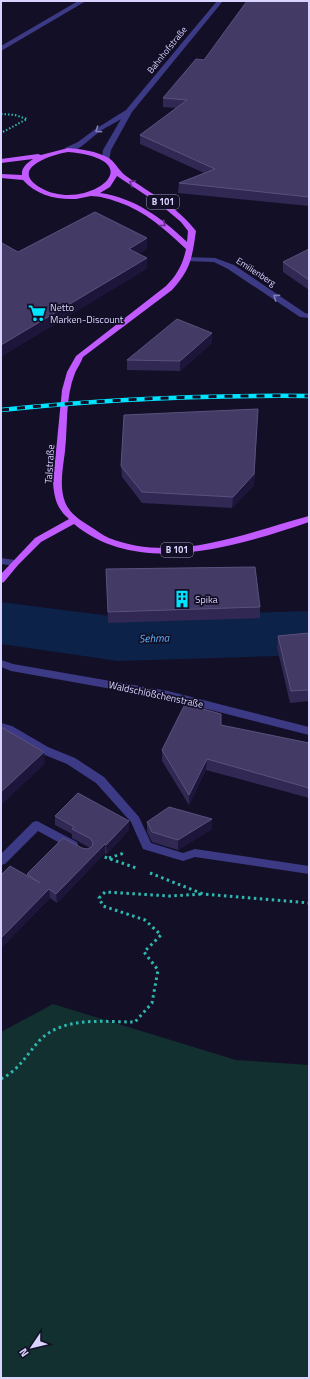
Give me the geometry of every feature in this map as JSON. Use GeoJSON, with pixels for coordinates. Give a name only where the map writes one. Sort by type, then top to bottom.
{"type":"FeatureCollection","features":[{"type":"Feature","properties":{"kind":"main road"},"geometry":{"type":"LineString","coordinates":[[1,161],[40,156],[68,150],[95,154],[106,159],[114,170],[114,176],[112,181],[90,194],[69,196],[48,194],[32,186],[26,178],[25,172],[28,166],[40,156]]}},
{"type":"Feature","properties":{"kind":"main road","name":"B 101"},"geometry":{"type":"LineString","coordinates":[[114,170],[125,179],[165,203],[184,218],[192,231],[188,248],[188,259]]}},
{"type":"Feature","properties":{"kind":"main road"},"geometry":{"type":"LineString","coordinates":[[1,176],[26,178]]}},
{"type":"Feature","properties":{"kind":"main road","name":"B 101"},"geometry":{"type":"LineString","coordinates":[[90,194],[108,195],[145,211],[166,225],[188,248]]}},
{"type":"Feature","properties":{"kind":"main road","name":"Talstraße"},"geometry":{"type":"LineString","coordinates":[[188,259],[180,276],[169,288],[80,356],[71,373],[67,390],[58,493],[60,503],[76,520],[101,538],[124,546],[149,549],[184,550],[236,542],[309,519]]}},
{"type":"Feature","properties":{"kind":"main road"},"geometry":{"type":"LineString","coordinates":[[1,580],[15,563],[38,540],[76,520]]}},
{"type":"Feature","properties":{"kind":"street"},"geometry":{"type":"LineString","coordinates":[[1,50],[83,1]]}},
{"type":"Feature","properties":{"kind":"street","name":"Bahnhofstraße"},"geometry":{"type":"LineString","coordinates":[[106,159],[107,150],[129,111],[220,1]]}},
{"type":"Feature","properties":{"kind":"street","name":"Bahnhofstraße"},"geometry":{"type":"LineString","coordinates":[[68,150],[81,144],[96,131],[129,111]]}},
{"type":"Feature","properties":{"kind":"street","name":"Emilienberg"},"geometry":{"type":"LineString","coordinates":[[188,259],[215,260],[231,267],[303,315],[309,316]]}},
{"type":"Feature","properties":{"kind":"street"},"geometry":{"type":"LineString","coordinates":[[1,560],[15,563]]}},
{"type":"Feature","properties":{"kind":"street","name":"Waldschlößchenstraße"},"geometry":{"type":"LineString","coordinates":[[1,663],[11,667],[168,695],[309,731]]}},
{"type":"Feature","properties":{"kind":"street"},"geometry":{"type":"LineString","coordinates":[[1,727],[8,729],[44,750],[71,762],[100,780],[135,820],[147,846],[183,857],[195,853],[309,870]]}},
{"type":"Feature","properties":{"kind":"street"},"geometry":{"type":"LineString","coordinates":[[1,860],[37,825],[87,853]]}},
{"type":"Feature","properties":{"kind":"path"},"geometry":{"type":"LineString","coordinates":[[1,114],[15,115],[27,119],[1,134]]}},
{"type":"Feature","properties":{"kind":"path"},"geometry":{"type":"LineString","coordinates":[[87,853],[109,858],[138,869]]}},
{"type":"Feature","properties":{"kind":"path"},"geometry":{"type":"LineString","coordinates":[[145,872],[203,894]]}},
{"type":"Feature","properties":{"kind":"path"},"geometry":{"type":"LineString","coordinates":[[1,1079],[11,1076],[47,1033],[72,1023],[135,1022],[152,1003],[158,970],[144,952],[161,935],[145,920],[103,906],[99,898],[105,892],[170,896],[203,894],[309,903]]}},
{"type":"Feature","properties":{"kind":"green space"},"geometry":{"type":"Polygon","coordinates":[[[53,1004],[236,1060],[309,1065],[309,1378],[1,1378],[1,1032],[53,1004]]]}},
{"type":"Feature","properties":{"kind":"building"},"geometry":{"type":"Polygon","coordinates":[[[247,1],[309,1],[309,197],[179,183],[215,169],[140,135],[187,100],[163,98],[196,59],[204,60],[247,1]]]}},
{"type":"Feature","properties":{"kind":"building","name":"Netto Marken-Discount"},"geometry":{"type":"Polygon","coordinates":[[[95,212],[147,238],[129,249],[147,258],[1,345],[1,243],[18,252],[95,212]]]}},
{"type":"Feature","properties":{"kind":"building"},"geometry":{"type":"Polygon","coordinates":[[[309,249],[309,280],[283,262],[309,249]]]}},
{"type":"Feature","properties":{"kind":"building"},"geometry":{"type":"Polygon","coordinates":[[[177,319],[212,333],[180,361],[127,360],[177,319]]]}},
{"type":"Feature","properties":{"kind":"building"},"geometry":{"type":"Polygon","coordinates":[[[258,409],[254,474],[233,497],[142,492],[121,466],[124,415],[258,409]]]}},
{"type":"Feature","properties":{"kind":"building","name":"Spika"},"geometry":{"type":"Polygon","coordinates":[[[255,567],[260,607],[108,612],[106,569],[255,567]]]}},
{"type":"Feature","properties":{"kind":"building"},"geometry":{"type":"Polygon","coordinates":[[[309,633],[309,690],[291,691],[278,636],[309,633]]]}},
{"type":"Feature","properties":{"kind":"building"},"geometry":{"type":"Polygon","coordinates":[[[185,704],[221,714],[221,725],[309,743],[309,788],[207,759],[189,795],[162,750],[185,704]]]}},
{"type":"Feature","properties":{"kind":"building"},"geometry":{"type":"Polygon","coordinates":[[[1,727],[44,752],[1,792],[1,727]]]}},
{"type":"Feature","properties":{"kind":"building"},"geometry":{"type":"Polygon","coordinates":[[[78,793],[129,821],[56,894],[49,889],[1,938],[1,875],[10,866],[40,883],[27,874],[63,838],[82,848],[87,849],[92,847],[93,843],[91,839],[72,829],[74,827],[55,816],[78,793]]]}},
{"type":"Feature","properties":{"kind":"building"},"geometry":{"type":"Polygon","coordinates":[[[169,807],[212,819],[178,840],[152,832],[147,822],[169,807]]]}},
{"type":"Feature","properties":{"kind":"waterway","name":"Sehma"},"geometry":{"type":"LineString","coordinates":[[1,623],[118,639],[309,633]]}},
{"type":"Feature","properties":{"kind":"railway"},"geometry":{"type":"LineString","coordinates":[[1,410],[155,398],[309,396]]}},
{"type":"Feature","properties":{"kind":"place","name":"Netto Marken-Discount"},"geometry":{"type":"Point","coordinates":[37,313]}},
{"type":"Feature","properties":{"kind":"place","name":"Spika"},"geometry":{"type":"Point","coordinates":[182,599]}}]}
